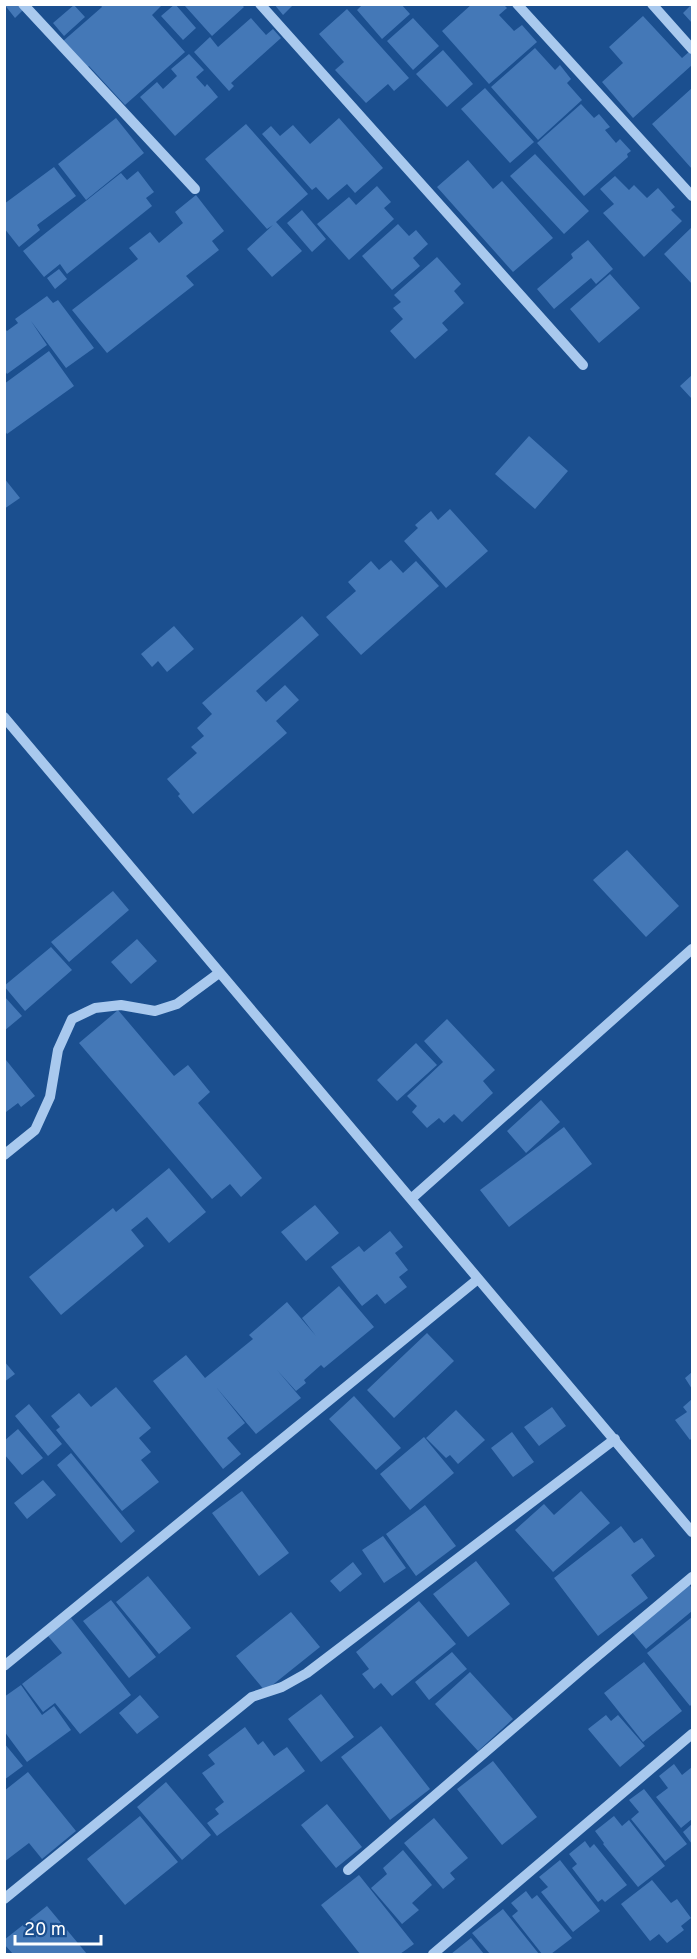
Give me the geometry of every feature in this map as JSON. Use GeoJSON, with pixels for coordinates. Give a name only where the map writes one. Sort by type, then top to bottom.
{"type":"FeatureCollection","features":[{"type":"Feature","properties":{"kind":"street"},"geometry":{"type":"LineString","coordinates":[[23,4],[195,189]]}},
{"type":"Feature","properties":{"kind":"street"},"geometry":{"type":"LineString","coordinates":[[260,4],[583,366]]}},
{"type":"Feature","properties":{"kind":"street"},"geometry":{"type":"LineString","coordinates":[[517,4],[693,196]]}},
{"type":"Feature","properties":{"kind":"street"},"geometry":{"type":"LineString","coordinates":[[652,4],[693,49]]}},
{"type":"Feature","properties":{"kind":"street"},"geometry":{"type":"LineString","coordinates":[[4,717],[693,1532]]}},
{"type":"Feature","properties":{"kind":"street"},"geometry":{"type":"LineString","coordinates":[[411,1199],[693,950]]}},
{"type":"Feature","properties":{"kind":"street"},"geometry":{"type":"LineString","coordinates":[[4,1155],[35,1130],[50,1097],[58,1050],[72,1019],[95,1008],[121,1005],[155,1011],[177,1004],[219,973]]}},
{"type":"Feature","properties":{"kind":"street"},"geometry":{"type":"LineString","coordinates":[[4,1666],[478,1279]]}},
{"type":"Feature","properties":{"kind":"street"},"geometry":{"type":"LineString","coordinates":[[4,1899],[252,1697],[282,1687],[307,1673],[615,1439]]}},
{"type":"Feature","properties":{"kind":"street"},"geometry":{"type":"LineString","coordinates":[[348,1870],[693,1577]]}},
{"type":"Feature","properties":{"kind":"street"},"geometry":{"type":"LineString","coordinates":[[433,1954],[693,1734]]}},
{"type":"Feature","properties":{"kind":"building"},"geometry":{"type":"Polygon","coordinates":[[[4,4],[17,4],[23,10],[15,18],[4,4]]]}},
{"type":"Feature","properties":{"kind":"building"},"geometry":{"type":"Polygon","coordinates":[[[100,4],[160,4],[161,6],[152,15],[185,52],[125,105],[89,66],[86,69],[62,42],[102,7],[100,4]]]}},
{"type":"Feature","properties":{"kind":"building"},"geometry":{"type":"Polygon","coordinates":[[[175,4],[196,28],[183,40],[161,16],[175,4]]]}},
{"type":"Feature","properties":{"kind":"building"},"geometry":{"type":"Polygon","coordinates":[[[187,4],[241,4],[244,7],[212,36],[185,6],[187,4]]]}},
{"type":"Feature","properties":{"kind":"building"},"geometry":{"type":"Polygon","coordinates":[[[274,4],[294,4],[283,15],[274,4]]]}},
{"type":"Feature","properties":{"kind":"building"},"geometry":{"type":"Polygon","coordinates":[[[363,4],[401,4],[410,14],[382,39],[357,10],[363,4]]]}},
{"type":"Feature","properties":{"kind":"building"},"geometry":{"type":"Polygon","coordinates":[[[472,4],[503,4],[507,8],[499,15],[514,31],[522,25],[537,42],[489,84],[442,31],[472,4]]]}},
{"type":"Feature","properties":{"kind":"building"},"geometry":{"type":"Polygon","coordinates":[[[692,4],[692,23],[683,13],[692,4]]]}},
{"type":"Feature","properties":{"kind":"building"},"geometry":{"type":"Polygon","coordinates":[[[74,5],[85,17],[64,36],[53,23],[74,5]]]}},
{"type":"Feature","properties":{"kind":"building"},"geometry":{"type":"Polygon","coordinates":[[[347,9],[409,78],[394,91],[388,84],[366,103],[335,70],[344,62],[319,34],[347,9]]]}},
{"type":"Feature","properties":{"kind":"building"},"geometry":{"type":"Polygon","coordinates":[[[643,16],[682,58],[690,51],[692,65],[633,118],[602,82],[623,63],[609,47],[643,16]]]}},
{"type":"Feature","properties":{"kind":"building"},"geometry":{"type":"Polygon","coordinates":[[[251,18],[266,35],[273,29],[281,38],[231,83],[234,86],[229,91],[194,52],[210,37],[218,47],[251,18]]]}},
{"type":"Feature","properties":{"kind":"building"},"geometry":{"type":"Polygon","coordinates":[[[413,18],[439,46],[413,70],[387,41],[413,18]]]}},
{"type":"Feature","properties":{"kind":"building"},"geometry":{"type":"Polygon","coordinates":[[[535,48],[555,70],[560,65],[571,79],[567,83],[582,100],[538,140],[491,87],[535,48]]]}},
{"type":"Feature","properties":{"kind":"building"},"geometry":{"type":"Polygon","coordinates":[[[443,50],[473,84],[447,107],[416,74],[443,50]]]}},
{"type":"Feature","properties":{"kind":"building"},"geometry":{"type":"Polygon","coordinates":[[[189,54],[204,70],[196,77],[205,87],[207,84],[218,97],[175,136],[140,97],[157,82],[163,89],[177,76],[171,69],[189,54]]]}},
{"type":"Feature","properties":{"kind":"building"},"geometry":{"type":"Polygon","coordinates":[[[485,88],[534,142],[510,163],[461,109],[485,88]]]}},
{"type":"Feature","properties":{"kind":"building"},"geometry":{"type":"Polygon","coordinates":[[[692,88],[692,169],[652,124],[692,88]]]}},
{"type":"Feature","properties":{"kind":"building"},"geometry":{"type":"Polygon","coordinates":[[[581,104],[594,118],[599,114],[610,127],[605,130],[616,143],[620,139],[631,151],[627,154],[628,157],[584,196],[537,143],[581,104]]]}},
{"type":"Feature","properties":{"kind":"building"},"geometry":{"type":"Polygon","coordinates":[[[116,118],[144,153],[86,200],[58,164],[116,118]]]}},
{"type":"Feature","properties":{"kind":"building"},"geometry":{"type":"Polygon","coordinates":[[[339,118],[383,168],[355,193],[347,184],[328,200],[316,187],[312,190],[262,134],[271,126],[280,136],[293,125],[310,144],[339,118]]]}},
{"type":"Feature","properties":{"kind":"building"},"geometry":{"type":"Polygon","coordinates":[[[246,124],[308,194],[276,222],[302,251],[272,277],[247,249],[273,225],[267,229],[205,159],[246,124]]]}},
{"type":"Feature","properties":{"kind":"building"},"geometry":{"type":"Polygon","coordinates":[[[535,154],[589,211],[564,234],[510,176],[535,154]]]}},
{"type":"Feature","properties":{"kind":"building"},"geometry":{"type":"Polygon","coordinates":[[[468,160],[493,189],[502,181],[553,238],[513,272],[437,187],[468,160]]]}},
{"type":"Feature","properties":{"kind":"building"},"geometry":{"type":"Polygon","coordinates":[[[54,167],[76,196],[37,225],[40,230],[19,247],[4,228],[4,204],[54,167]]]}},
{"type":"Feature","properties":{"kind":"building"},"geometry":{"type":"Polygon","coordinates":[[[138,171],[154,192],[146,198],[152,206],[67,274],[60,264],[44,277],[23,251],[121,173],[127,180],[138,171]]]}},
{"type":"Feature","properties":{"kind":"building"},"geometry":{"type":"Polygon","coordinates":[[[615,176],[629,190],[634,185],[647,198],[658,188],[675,207],[671,210],[682,221],[644,257],[603,213],[614,204],[600,189],[615,176]]]}},
{"type":"Feature","properties":{"kind":"building"},"geometry":{"type":"Polygon","coordinates":[[[377,186],[391,202],[384,208],[394,219],[349,260],[317,224],[349,197],[356,205],[377,186]]]}},
{"type":"Feature","properties":{"kind":"building"},"geometry":{"type":"Polygon","coordinates":[[[196,195],[224,231],[212,241],[219,250],[186,276],[194,285],[107,353],[72,310],[138,259],[129,248],[150,232],[159,243],[183,223],[175,212],[196,195]]]}},
{"type":"Feature","properties":{"kind":"building"},"geometry":{"type":"Polygon","coordinates":[[[302,210],[326,239],[312,252],[287,223],[302,210]]]}},
{"type":"Feature","properties":{"kind":"building"},"geometry":{"type":"Polygon","coordinates":[[[398,224],[409,236],[416,230],[428,244],[413,258],[420,266],[392,290],[362,256],[398,224]]]}},
{"type":"Feature","properties":{"kind":"building"},"geometry":{"type":"Polygon","coordinates":[[[692,227],[692,284],[664,254],[692,227]]]}},
{"type":"Feature","properties":{"kind":"building"},"geometry":{"type":"Polygon","coordinates":[[[588,240],[613,269],[596,284],[591,278],[554,309],[537,289],[573,258],[571,254],[588,240]]]}},
{"type":"Feature","properties":{"kind":"building"},"geometry":{"type":"Polygon","coordinates":[[[437,257],[461,284],[454,291],[464,303],[442,323],[448,330],[415,359],[390,331],[403,319],[393,308],[401,302],[394,295],[437,257]]]}},
{"type":"Feature","properties":{"kind":"building"},"geometry":{"type":"Polygon","coordinates":[[[59,269],[67,279],[55,289],[47,278],[59,269]]]}},
{"type":"Feature","properties":{"kind":"building"},"geometry":{"type":"Polygon","coordinates":[[[610,274],[640,308],[599,343],[570,309],[610,274]]]}},
{"type":"Feature","properties":{"kind":"building"},"geometry":{"type":"Polygon","coordinates":[[[47,296],[53,303],[58,300],[94,348],[66,368],[31,321],[47,345],[7,374],[4,370],[4,328],[7,331],[18,323],[15,319],[47,296]]]}},
{"type":"Feature","properties":{"kind":"building"},"geometry":{"type":"Polygon","coordinates":[[[49,351],[74,386],[7,434],[4,430],[4,384],[49,351]]]}},
{"type":"Feature","properties":{"kind":"building"},"geometry":{"type":"Polygon","coordinates":[[[692,375],[692,399],[680,386],[692,375]]]}},
{"type":"Feature","properties":{"kind":"building"},"geometry":{"type":"Polygon","coordinates":[[[529,436],[568,471],[535,509],[495,474],[529,436]]]}},
{"type":"Feature","properties":{"kind":"building"},"geometry":{"type":"Polygon","coordinates":[[[4,478],[20,498],[4,509],[4,478]]]}},
{"type":"Feature","properties":{"kind":"building"},"geometry":{"type":"Polygon","coordinates":[[[450,509],[488,551],[446,588],[404,541],[418,528],[415,525],[431,511],[438,520],[450,509]]]}},
{"type":"Feature","properties":{"kind":"building"},"geometry":{"type":"Polygon","coordinates":[[[391,560],[403,573],[416,561],[439,586],[361,655],[326,617],[356,591],[348,582],[371,561],[379,570],[391,560]]]}},
{"type":"Feature","properties":{"kind":"building"},"geometry":{"type":"Polygon","coordinates":[[[302,616],[319,635],[256,691],[266,702],[285,685],[299,700],[276,721],[287,733],[193,814],[167,779],[197,753],[191,747],[204,736],[197,728],[212,714],[202,703],[302,616]]]}},
{"type":"Feature","properties":{"kind":"building"},"geometry":{"type":"Polygon","coordinates":[[[174,626],[194,649],[167,672],[158,661],[152,667],[141,654],[174,626]]]}},
{"type":"Feature","properties":{"kind":"building"},"geometry":{"type":"Polygon","coordinates":[[[627,850],[679,906],[646,937],[593,880],[627,850]]]}},
{"type":"Feature","properties":{"kind":"building"},"geometry":{"type":"Polygon","coordinates":[[[113,891],[129,910],[69,962],[51,942],[113,891]]]}},
{"type":"Feature","properties":{"kind":"building"},"geometry":{"type":"Polygon","coordinates":[[[137,939],[157,961],[131,984],[111,962],[137,939]]]}},
{"type":"Feature","properties":{"kind":"building"},"geometry":{"type":"Polygon","coordinates":[[[51,947],[72,970],[25,1011],[4,986],[51,947]]]}},
{"type":"Feature","properties":{"kind":"building"},"geometry":{"type":"Polygon","coordinates":[[[4,996],[22,1016],[4,1031],[4,996]]]}},
{"type":"Feature","properties":{"kind":"building"},"geometry":{"type":"Polygon","coordinates":[[[118,1010],[174,1076],[188,1065],[210,1092],[198,1103],[262,1178],[241,1197],[230,1184],[212,1199],[79,1043],[118,1010]]]}},
{"type":"Feature","properties":{"kind":"building"},"geometry":{"type":"Polygon","coordinates":[[[447,1019],[495,1070],[483,1081],[493,1093],[462,1122],[454,1114],[444,1123],[439,1118],[427,1128],[412,1112],[417,1106],[407,1096],[443,1062],[424,1041],[447,1019]]]}},
{"type":"Feature","properties":{"kind":"building"},"geometry":{"type":"Polygon","coordinates":[[[416,1043],[437,1065],[397,1101],[377,1080],[416,1043]]]}},
{"type":"Feature","properties":{"kind":"building"},"geometry":{"type":"Polygon","coordinates":[[[6,1060],[35,1096],[21,1107],[18,1103],[6,1112],[4,1061],[6,1060]]]}},
{"type":"Feature","properties":{"kind":"building"},"geometry":{"type":"Polygon","coordinates":[[[541,1100],[560,1122],[526,1153],[507,1131],[541,1100]]]}},
{"type":"Feature","properties":{"kind":"building"},"geometry":{"type":"Polygon","coordinates":[[[564,1127],[592,1164],[509,1227],[480,1190],[564,1127]]]}},
{"type":"Feature","properties":{"kind":"building"},"geometry":{"type":"Polygon","coordinates":[[[169,1168],[206,1212],[169,1243],[147,1217],[131,1230],[144,1246],[61,1315],[29,1277],[113,1208],[116,1212],[169,1168]]]}},
{"type":"Feature","properties":{"kind":"building"},"geometry":{"type":"Polygon","coordinates":[[[315,1205],[339,1233],[306,1261],[281,1232],[315,1205]]]}},
{"type":"Feature","properties":{"kind":"building"},"geometry":{"type":"Polygon","coordinates":[[[390,1231],[403,1247],[395,1253],[408,1270],[399,1277],[407,1287],[385,1304],[377,1294],[362,1306],[331,1267],[359,1246],[364,1252],[390,1231]]]}},
{"type":"Feature","properties":{"kind":"building"},"geometry":{"type":"Polygon","coordinates":[[[339,1286],[374,1327],[324,1368],[321,1365],[304,1380],[306,1383],[296,1391],[277,1370],[301,1398],[256,1434],[216,1387],[245,1423],[227,1438],[241,1454],[223,1469],[153,1381],[186,1355],[205,1378],[253,1339],[249,1335],[287,1302],[316,1336],[302,1318],[339,1286]]]}},
{"type":"Feature","properties":{"kind":"building"},"geometry":{"type":"Polygon","coordinates":[[[427,1333],[454,1361],[394,1418],[367,1390],[427,1333]]]}},
{"type":"Feature","properties":{"kind":"building"},"geometry":{"type":"Polygon","coordinates":[[[4,1361],[15,1374],[4,1382],[4,1361]]]}},
{"type":"Feature","properties":{"kind":"building"},"geometry":{"type":"Polygon","coordinates":[[[692,1372],[692,1389],[685,1378],[692,1372]]]}},
{"type":"Feature","properties":{"kind":"building"},"geometry":{"type":"Polygon","coordinates":[[[116,1387],[151,1428],[139,1438],[151,1452],[141,1460],[159,1482],[122,1511],[56,1430],[60,1427],[51,1416],[79,1393],[91,1407],[116,1387]]]}},
{"type":"Feature","properties":{"kind":"building"},"geometry":{"type":"Polygon","coordinates":[[[354,1396],[401,1448],[376,1470],[329,1419],[354,1396]]]}},
{"type":"Feature","properties":{"kind":"building"},"geometry":{"type":"Polygon","coordinates":[[[692,1399],[692,1438],[690,1440],[675,1420],[687,1412],[683,1407],[692,1399]]]}},
{"type":"Feature","properties":{"kind":"building"},"geometry":{"type":"Polygon","coordinates":[[[29,1404],[62,1444],[48,1456],[15,1416],[29,1404]]]}},
{"type":"Feature","properties":{"kind":"building"},"geometry":{"type":"Polygon","coordinates":[[[552,1407],[566,1426],[539,1446],[524,1427],[552,1407]]]}},
{"type":"Feature","properties":{"kind":"building"},"geometry":{"type":"Polygon","coordinates":[[[456,1410],[485,1440],[458,1464],[450,1455],[446,1458],[426,1438],[456,1410]]]}},
{"type":"Feature","properties":{"kind":"building"},"geometry":{"type":"Polygon","coordinates":[[[18,1429],[43,1458],[22,1475],[4,1454],[4,1441],[18,1429]]]}},
{"type":"Feature","properties":{"kind":"building"},"geometry":{"type":"Polygon","coordinates":[[[512,1432],[534,1462],[513,1477],[491,1448],[512,1432]]]}},
{"type":"Feature","properties":{"kind":"building"},"geometry":{"type":"Polygon","coordinates":[[[424,1437],[454,1473],[410,1510],[380,1474],[424,1437]]]}},
{"type":"Feature","properties":{"kind":"building"},"geometry":{"type":"Polygon","coordinates":[[[71,1453],[135,1531],[121,1543],[57,1465],[71,1453]]]}},
{"type":"Feature","properties":{"kind":"building"},"geometry":{"type":"Polygon","coordinates":[[[43,1480],[56,1495],[27,1519],[14,1503],[43,1480]]]}},
{"type":"Feature","properties":{"kind":"building"},"geometry":{"type":"Polygon","coordinates":[[[242,1491],[289,1553],[259,1576],[212,1513],[242,1491]]]}},
{"type":"Feature","properties":{"kind":"building"},"geometry":{"type":"Polygon","coordinates":[[[581,1491],[610,1523],[553,1572],[515,1530],[544,1504],[554,1515],[581,1491]]]}},
{"type":"Feature","properties":{"kind":"building"},"geometry":{"type":"Polygon","coordinates":[[[425,1505],[456,1546],[416,1576],[386,1534],[425,1505]]]}},
{"type":"Feature","properties":{"kind":"building"},"geometry":{"type":"Polygon","coordinates":[[[621,1526],[634,1543],[642,1538],[655,1556],[631,1575],[648,1598],[598,1636],[554,1578],[621,1526]]]}},
{"type":"Feature","properties":{"kind":"building"},"geometry":{"type":"Polygon","coordinates":[[[383,1536],[406,1568],[384,1583],[362,1550],[383,1536]]]}},
{"type":"Feature","properties":{"kind":"building"},"geometry":{"type":"Polygon","coordinates":[[[476,1561],[510,1604],[468,1637],[433,1594],[476,1561]]]}},
{"type":"Feature","properties":{"kind":"building"},"geometry":{"type":"Polygon","coordinates":[[[353,1562],[362,1574],[340,1592],[330,1581],[353,1562]]]}},
{"type":"Feature","properties":{"kind":"building"},"geometry":{"type":"Polygon","coordinates":[[[148,1576],[191,1628],[159,1654],[116,1602],[148,1576]]]}},
{"type":"Feature","properties":{"kind":"building"},"geometry":{"type":"Polygon","coordinates":[[[689,1584],[692,1589],[692,1611],[646,1649],[631,1631],[689,1584]]]}},
{"type":"Feature","properties":{"kind":"building"},"geometry":{"type":"Polygon","coordinates":[[[111,1600],[156,1657],[129,1678],[83,1621],[111,1600]]]}},
{"type":"Feature","properties":{"kind":"building"},"geometry":{"type":"Polygon","coordinates":[[[419,1601],[456,1644],[392,1696],[381,1683],[374,1689],[362,1674],[369,1669],[356,1652],[419,1601]]]}},
{"type":"Feature","properties":{"kind":"building"},"geometry":{"type":"Polygon","coordinates":[[[291,1612],[320,1647],[265,1691],[236,1656],[291,1612]]]}},
{"type":"Feature","properties":{"kind":"building"},"geometry":{"type":"Polygon","coordinates":[[[692,1617],[692,1704],[690,1706],[647,1653],[692,1617]]]}},
{"type":"Feature","properties":{"kind":"building"},"geometry":{"type":"Polygon","coordinates":[[[71,1618],[131,1695],[80,1734],[55,1703],[43,1712],[22,1684],[62,1653],[48,1636],[71,1618]]]}},
{"type":"Feature","properties":{"kind":"building"},"geometry":{"type":"Polygon","coordinates":[[[452,1652],[467,1669],[429,1700],[415,1682],[452,1652]]]}},
{"type":"Feature","properties":{"kind":"building"},"geometry":{"type":"Polygon","coordinates":[[[644,1662],[682,1711],[643,1742],[604,1693],[644,1662]]]}},
{"type":"Feature","properties":{"kind":"building"},"geometry":{"type":"Polygon","coordinates":[[[470,1672],[513,1719],[478,1751],[435,1704],[470,1672]]]}},
{"type":"Feature","properties":{"kind":"building"},"geometry":{"type":"Polygon","coordinates":[[[21,1685],[42,1715],[54,1706],[71,1730],[27,1762],[4,1731],[4,1697],[21,1685]]]}},
{"type":"Feature","properties":{"kind":"building"},"geometry":{"type":"Polygon","coordinates":[[[321,1694],[354,1737],[321,1762],[288,1719],[321,1694]]]}},
{"type":"Feature","properties":{"kind":"building"},"geometry":{"type":"Polygon","coordinates":[[[140,1695],[159,1717],[137,1734],[119,1713],[140,1695]]]}},
{"type":"Feature","properties":{"kind":"building"},"geometry":{"type":"Polygon","coordinates":[[[606,1715],[611,1721],[618,1715],[645,1746],[620,1767],[588,1729],[606,1715]]]}},
{"type":"Feature","properties":{"kind":"building"},"geometry":{"type":"Polygon","coordinates":[[[381,1726],[430,1789],[390,1820],[341,1757],[381,1726]]]}},
{"type":"Feature","properties":{"kind":"building"},"geometry":{"type":"Polygon","coordinates":[[[245,1727],[258,1745],[263,1741],[274,1756],[287,1747],[305,1771],[217,1836],[207,1823],[219,1814],[215,1809],[224,1802],[202,1773],[215,1764],[208,1755],[245,1727]]]}},
{"type":"Feature","properties":{"kind":"building"},"geometry":{"type":"Polygon","coordinates":[[[4,1743],[23,1766],[4,1780],[4,1743]]]}},
{"type":"Feature","properties":{"kind":"building"},"geometry":{"type":"Polygon","coordinates":[[[493,1761],[537,1817],[502,1845],[457,1789],[493,1761]]]}},
{"type":"Feature","properties":{"kind":"building"},"geometry":{"type":"Polygon","coordinates":[[[674,1764],[682,1775],[692,1767],[692,1819],[681,1828],[656,1797],[668,1788],[659,1776],[674,1764]]]}},
{"type":"Feature","properties":{"kind":"building"},"geometry":{"type":"Polygon","coordinates":[[[28,1772],[76,1831],[42,1859],[29,1843],[4,1862],[4,1791],[28,1772]]]}},
{"type":"Feature","properties":{"kind":"building"},"geometry":{"type":"Polygon","coordinates":[[[166,1782],[211,1835],[182,1860],[137,1807],[166,1782]]]}},
{"type":"Feature","properties":{"kind":"building"},"geometry":{"type":"Polygon","coordinates":[[[644,1789],[687,1844],[665,1861],[631,1819],[639,1812],[629,1800],[644,1789]]]}},
{"type":"Feature","properties":{"kind":"building"},"geometry":{"type":"Polygon","coordinates":[[[327,1804],[362,1847],[336,1868],[301,1825],[327,1804]]]}},
{"type":"Feature","properties":{"kind":"building"},"geometry":{"type":"Polygon","coordinates":[[[140,1816],[178,1862],[125,1905],[87,1859],[140,1816]]]}},
{"type":"Feature","properties":{"kind":"building"},"geometry":{"type":"Polygon","coordinates":[[[614,1816],[622,1826],[629,1820],[665,1866],[638,1887],[595,1831],[614,1816]]]}},
{"type":"Feature","properties":{"kind":"building"},"geometry":{"type":"Polygon","coordinates":[[[434,1818],[468,1858],[450,1873],[455,1879],[443,1889],[404,1843],[434,1818]]]}},
{"type":"Feature","properties":{"kind":"building"},"geometry":{"type":"Polygon","coordinates":[[[692,1824],[692,1844],[683,1832],[692,1824]]]}},
{"type":"Feature","properties":{"kind":"building"},"geometry":{"type":"Polygon","coordinates":[[[585,1841],[590,1848],[594,1844],[627,1885],[605,1902],[602,1899],[598,1902],[572,1868],[577,1864],[569,1854],[585,1841]]]}},
{"type":"Feature","properties":{"kind":"building"},"geometry":{"type":"Polygon","coordinates":[[[403,1850],[432,1885],[412,1903],[419,1910],[402,1924],[371,1888],[387,1874],[383,1868],[403,1850]]]}},
{"type":"Feature","properties":{"kind":"building"},"geometry":{"type":"Polygon","coordinates":[[[560,1860],[600,1911],[573,1932],[541,1892],[548,1887],[539,1877],[560,1860]]]}},
{"type":"Feature","properties":{"kind":"building"},"geometry":{"type":"Polygon","coordinates":[[[359,1875],[414,1944],[400,1954],[360,1954],[321,1905],[359,1875]]]}},
{"type":"Feature","properties":{"kind":"building"},"geometry":{"type":"Polygon","coordinates":[[[652,1880],[671,1903],[677,1899],[691,1918],[681,1926],[684,1930],[667,1943],[659,1934],[650,1941],[621,1904],[652,1880]]]}},
{"type":"Feature","properties":{"kind":"building"},"geometry":{"type":"Polygon","coordinates":[[[526,1891],[532,1899],[537,1895],[572,1938],[551,1954],[542,1954],[512,1916],[518,1911],[511,1903],[526,1891]]]}},
{"type":"Feature","properties":{"kind":"building"},"geometry":{"type":"Polygon","coordinates":[[[47,1906],[87,1954],[13,1954],[4,1944],[4,1940],[47,1906]]]}},
{"type":"Feature","properties":{"kind":"building"},"geometry":{"type":"Polygon","coordinates":[[[503,1909],[539,1954],[490,1954],[472,1933],[503,1909]]]}},
{"type":"Feature","properties":{"kind":"building"},"geometry":{"type":"Polygon","coordinates":[[[471,1938],[484,1954],[451,1954],[471,1938]]]}}]}
